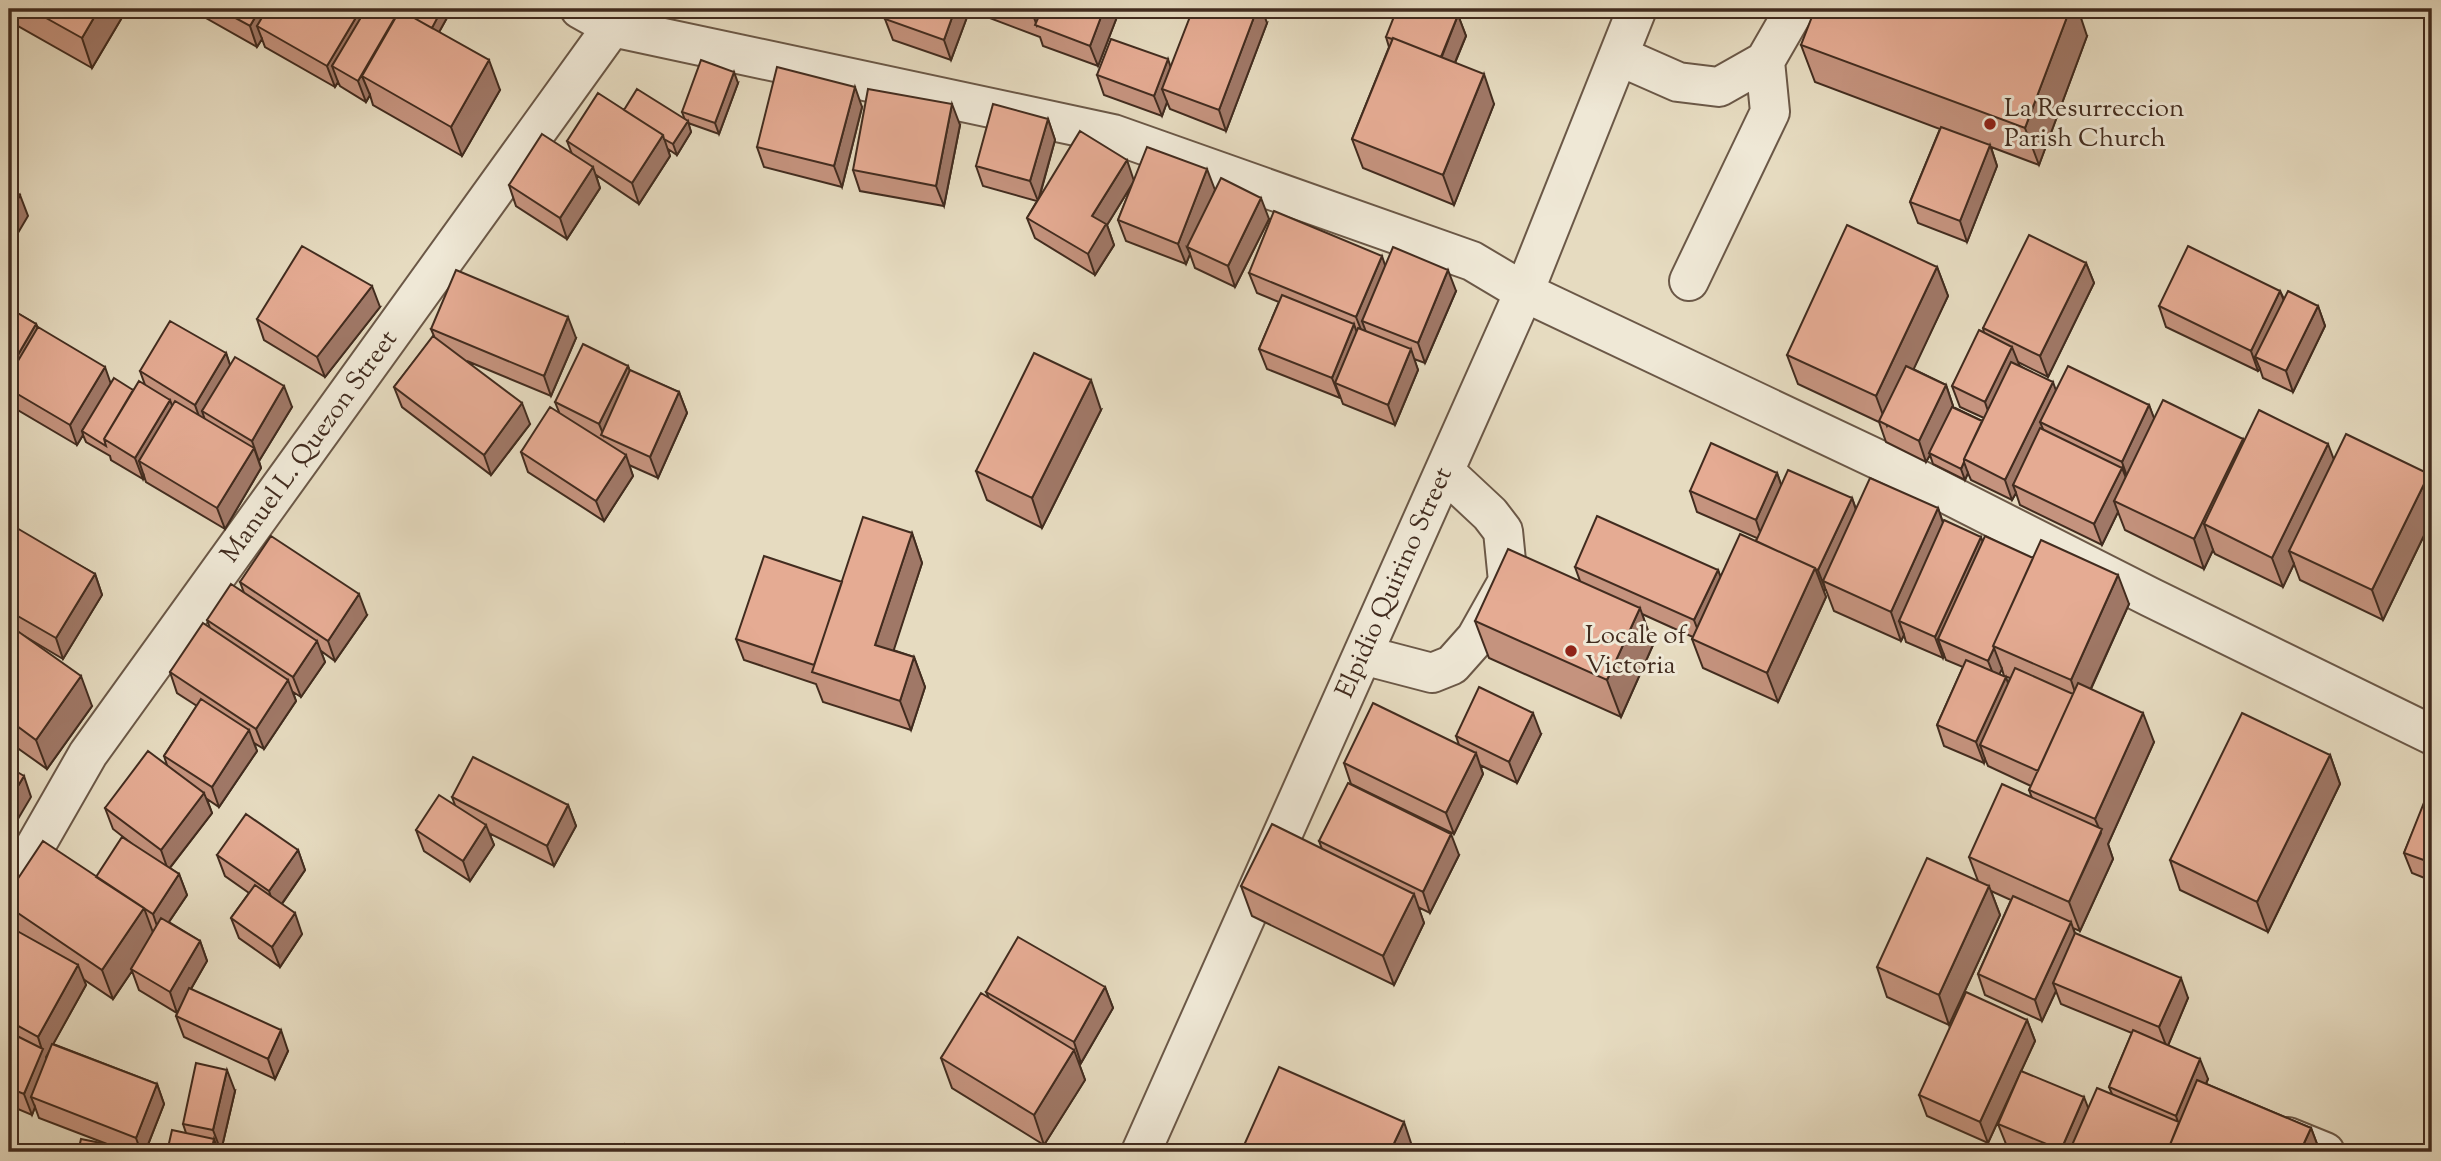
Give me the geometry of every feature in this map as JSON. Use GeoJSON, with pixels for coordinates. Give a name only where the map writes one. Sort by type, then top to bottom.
{"type":"FeatureCollection","features":[{"type":"Feature","properties":{"kind":"street","name":"Elpidio Quirino Street"},"geometry":{"type":"LineString","coordinates":[[1141,1152],[1524,292],[1637,9]]}},
{"type":"Feature","properties":{"kind":"street"},"geometry":{"type":"LineString","coordinates":[[1619,56],[1678,82],[1719,87],[1765,61],[1795,9]]}},
{"type":"Feature","properties":{"kind":"street"},"geometry":{"type":"LineString","coordinates":[[605,15],[1113,134],[1472,261],[1524,292],[1896,468],[2162,603],[2432,735]]}},
{"type":"Feature","properties":{"kind":"street","name":"Manuel L. Quezon Street"},"geometry":{"type":"LineString","coordinates":[[9,892],[88,754],[605,15]]}},
{"type":"Feature","properties":{"kind":"street"},"geometry":{"type":"LineString","coordinates":[[1689,281],[1770,112],[1765,61]]}},
{"type":"Feature","properties":{"kind":"street"},"geometry":{"type":"LineString","coordinates":[[1363,655],[1432,673],[1452,665],[1476,638],[1508,581],[1503,531],[1490,514],[1445,472]]}},
{"type":"Feature","properties":{"kind":"street"},"geometry":{"type":"LineString","coordinates":[[2288,1137],[2325,1152]]}},
{"type":"Feature","properties":{"kind":"building"},"geometry":{"type":"Polygon","coordinates":[[[30,9],[99,9],[82,38],[30,9]]]}},
{"type":"Feature","properties":{"kind":"building"},"geometry":{"type":"Polygon","coordinates":[[[219,9],[260,9],[250,26],[219,9]]]}},
{"type":"Feature","properties":{"kind":"building"},"geometry":{"type":"Polygon","coordinates":[[[267,9],[361,9],[327,66],[257,26],[267,9]]]}},
{"type":"Feature","properties":{"kind":"building"},"geometry":{"type":"Polygon","coordinates":[[[366,9],[376,9],[394,19],[358,81],[332,66],[366,9]]]}},
{"type":"Feature","properties":{"kind":"building"},"geometry":{"type":"Polygon","coordinates":[[[389,9],[442,9],[432,28],[400,10],[398,14],[389,9]]]}},
{"type":"Feature","properties":{"kind":"building"},"geometry":{"type":"Polygon","coordinates":[[[889,9],[955,9],[944,40],[885,19],[889,9]]]}},
{"type":"Feature","properties":{"kind":"building"},"geometry":{"type":"Polygon","coordinates":[[[1042,9],[1104,9],[1090,46],[1035,25],[1042,9]]]}},
{"type":"Feature","properties":{"kind":"building"},"geometry":{"type":"Polygon","coordinates":[[[1193,9],[1257,9],[1219,110],[1162,89],[1193,9]]]}},
{"type":"Feature","properties":{"kind":"building"},"geometry":{"type":"Polygon","coordinates":[[[1397,9],[1442,9],[1458,15],[1441,57],[1386,37],[1397,9]]]}},
{"type":"Feature","properties":{"kind":"building","name":"La Resurreccion Parish Church"},"geometry":{"type":"Polygon","coordinates":[[[1815,9],[2070,9],[2025,128],[1801,45],[1815,9]]]}},
{"type":"Feature","properties":{"kind":"building"},"geometry":{"type":"Polygon","coordinates":[[[400,10],[489,60],[451,127],[362,76],[400,10]]]}},
{"type":"Feature","properties":{"kind":"building"},"geometry":{"type":"Polygon","coordinates":[[[1393,38],[1484,74],[1443,175],[1352,139],[1393,38]]]}},
{"type":"Feature","properties":{"kind":"building"},"geometry":{"type":"Polygon","coordinates":[[[1111,39],[1168,59],[1154,96],[1097,75],[1111,39]]]}},
{"type":"Feature","properties":{"kind":"building"},"geometry":{"type":"Polygon","coordinates":[[[701,60],[734,72],[715,123],[682,112],[701,60]]]}},
{"type":"Feature","properties":{"kind":"building"},"geometry":{"type":"Polygon","coordinates":[[[777,67],[855,87],[834,166],[757,147],[777,67]]]}},
{"type":"Feature","properties":{"kind":"building"},"geometry":{"type":"Polygon","coordinates":[[[637,89],[688,121],[673,144],[624,110],[637,89]]]}},
{"type":"Feature","properties":{"kind":"building"},"geometry":{"type":"Polygon","coordinates":[[[868,89],[952,104],[936,186],[853,170],[868,89]]]}},
{"type":"Feature","properties":{"kind":"building"},"geometry":{"type":"Polygon","coordinates":[[[598,93],[663,135],[632,183],[567,141],[598,93]]]}},
{"type":"Feature","properties":{"kind":"building"},"geometry":{"type":"Polygon","coordinates":[[[993,104],[1048,119],[1030,181],[976,166],[993,104]]]}},
{"type":"Feature","properties":{"kind":"building"},"geometry":{"type":"Polygon","coordinates":[[[1941,127],[1990,145],[1960,221],[1910,202],[1941,127]]]}},
{"type":"Feature","properties":{"kind":"building"},"geometry":{"type":"Polygon","coordinates":[[[1080,131],[1127,160],[1092,216],[1106,224],[1088,254],[1027,218],[1080,131]]]}},
{"type":"Feature","properties":{"kind":"building"},"geometry":{"type":"Polygon","coordinates":[[[542,134],[593,167],[560,218],[509,185],[542,134]]]}},
{"type":"Feature","properties":{"kind":"building"},"geometry":{"type":"Polygon","coordinates":[[[1147,147],[1207,169],[1178,244],[1118,220],[1147,147]]]}},
{"type":"Feature","properties":{"kind":"building"},"geometry":{"type":"Polygon","coordinates":[[[1221,178],[1261,198],[1228,266],[1187,247],[1221,178]]]}},
{"type":"Feature","properties":{"kind":"building"},"geometry":{"type":"Polygon","coordinates":[[[9,189],[20,195],[9,215],[9,189]]]}},
{"type":"Feature","properties":{"kind":"building"},"geometry":{"type":"Polygon","coordinates":[[[1274,211],[1382,256],[1356,317],[1249,273],[1274,211]]]}},
{"type":"Feature","properties":{"kind":"building"},"geometry":{"type":"Polygon","coordinates":[[[1847,225],[1937,267],[1876,396],[1787,355],[1847,225]]]}},
{"type":"Feature","properties":{"kind":"building"},"geometry":{"type":"Polygon","coordinates":[[[2029,235],[2086,263],[2040,356],[1983,328],[2029,235]]]}},
{"type":"Feature","properties":{"kind":"building"},"geometry":{"type":"Polygon","coordinates":[[[302,246],[372,286],[317,357],[257,319],[302,246]]]}},
{"type":"Feature","properties":{"kind":"building"},"geometry":{"type":"Polygon","coordinates":[[[2188,246],[2280,291],[2251,351],[2159,306],[2188,246]]]}},
{"type":"Feature","properties":{"kind":"building"},"geometry":{"type":"Polygon","coordinates":[[[1393,247],[1448,270],[1418,343],[1362,321],[1393,247]]]}},
{"type":"Feature","properties":{"kind":"building"},"geometry":{"type":"Polygon","coordinates":[[[456,270],[568,317],[544,376],[431,329],[456,270]]]}},
{"type":"Feature","properties":{"kind":"building"},"geometry":{"type":"Polygon","coordinates":[[[2288,291],[2318,306],[2286,371],[2255,357],[2288,291]]]}},
{"type":"Feature","properties":{"kind":"building"},"geometry":{"type":"Polygon","coordinates":[[[1282,295],[1354,324],[1332,378],[1259,349],[1282,295]]]}},
{"type":"Feature","properties":{"kind":"building"},"geometry":{"type":"Polygon","coordinates":[[[9,308],[36,324],[9,370],[9,308]]]}},
{"type":"Feature","properties":{"kind":"building"},"geometry":{"type":"Polygon","coordinates":[[[170,321],[226,353],[195,405],[140,371],[170,321]]]}},
{"type":"Feature","properties":{"kind":"building"},"geometry":{"type":"Polygon","coordinates":[[[38,327],[105,367],[70,425],[9,389],[9,376],[38,327]]]}},
{"type":"Feature","properties":{"kind":"building"},"geometry":{"type":"Polygon","coordinates":[[[1358,328],[1411,349],[1388,405],[1335,383],[1358,328]]]}},
{"type":"Feature","properties":{"kind":"building"},"geometry":{"type":"Polygon","coordinates":[[[1979,330],[2012,347],[1985,402],[1952,386],[1979,330]]]}},
{"type":"Feature","properties":{"kind":"building"},"geometry":{"type":"Polygon","coordinates":[[[433,336],[522,403],[484,455],[394,387],[433,336]]]}},
{"type":"Feature","properties":{"kind":"building"},"geometry":{"type":"Polygon","coordinates":[[[583,344],[628,366],[599,424],[555,402],[583,344]]]}},
{"type":"Feature","properties":{"kind":"building"},"geometry":{"type":"Polygon","coordinates":[[[1034,353],[1091,380],[1032,498],[976,471],[1034,353]]]}},
{"type":"Feature","properties":{"kind":"building"},"geometry":{"type":"Polygon","coordinates":[[[235,357],[284,386],[252,441],[202,411],[235,357]]]}},
{"type":"Feature","properties":{"kind":"building"},"geometry":{"type":"Polygon","coordinates":[[[2011,362],[2053,382],[2005,480],[1964,459],[2011,362]]]}},
{"type":"Feature","properties":{"kind":"building"},"geometry":{"type":"Polygon","coordinates":[[[1906,366],[1946,385],[1919,441],[1879,421],[1906,366]]]}},
{"type":"Feature","properties":{"kind":"building"},"geometry":{"type":"Polygon","coordinates":[[[2068,366],[2149,405],[2122,462],[2040,422],[2068,366]]]}},
{"type":"Feature","properties":{"kind":"building"},"geometry":{"type":"Polygon","coordinates":[[[630,370],[679,392],[650,457],[601,435],[630,370]]]}},
{"type":"Feature","properties":{"kind":"building"},"geometry":{"type":"Polygon","coordinates":[[[114,378],[133,390],[104,439],[106,446],[82,431],[114,378]]]}},
{"type":"Feature","properties":{"kind":"building"},"geometry":{"type":"Polygon","coordinates":[[[139,381],[170,400],[135,458],[104,439],[139,381]]]}},
{"type":"Feature","properties":{"kind":"building"},"geometry":{"type":"Polygon","coordinates":[[[2163,400],[2243,439],[2194,539],[2114,501],[2163,400]]]}},
{"type":"Feature","properties":{"kind":"building"},"geometry":{"type":"Polygon","coordinates":[[[175,401],[254,448],[217,508],[139,461],[175,401]]]}},
{"type":"Feature","properties":{"kind":"building"},"geometry":{"type":"Polygon","coordinates":[[[550,407],[626,455],[596,501],[521,452],[550,407]]]}},
{"type":"Feature","properties":{"kind":"building"},"geometry":{"type":"Polygon","coordinates":[[[1952,407],[1982,421],[1961,469],[1929,453],[1952,407]]]}},
{"type":"Feature","properties":{"kind":"building"},"geometry":{"type":"Polygon","coordinates":[[[2259,410],[2328,444],[2272,558],[2204,524],[2259,410]]]}},
{"type":"Feature","properties":{"kind":"building"},"geometry":{"type":"Polygon","coordinates":[[[2040,428],[2122,468],[2094,524],[2013,485],[2040,428]]]}},
{"type":"Feature","properties":{"kind":"building"},"geometry":{"type":"Polygon","coordinates":[[[2346,434],[2429,474],[2372,590],[2289,551],[2346,434]]]}},
{"type":"Feature","properties":{"kind":"building"},"geometry":{"type":"Polygon","coordinates":[[[1711,443],[1777,473],[1756,520],[1690,491],[1711,443]]]}},
{"type":"Feature","properties":{"kind":"building"},"geometry":{"type":"Polygon","coordinates":[[[1788,470],[1852,498],[1818,570],[1756,541],[1788,470]]]}},
{"type":"Feature","properties":{"kind":"building"},"geometry":{"type":"Polygon","coordinates":[[[1870,478],[1938,508],[1891,612],[1823,581],[1870,478]]]}},
{"type":"Feature","properties":{"kind":"building"},"geometry":{"type":"Polygon","coordinates":[[[1597,516],[1718,570],[1694,620],[1575,567],[1597,516]]]}},
{"type":"Feature","properties":{"kind":"building"},"geometry":{"type":"Polygon","coordinates":[[[863,517],[912,533],[875,645],[914,657],[900,701],[812,672],[863,517]]]}},
{"type":"Feature","properties":{"kind":"building"},"geometry":{"type":"Polygon","coordinates":[[[1944,520],[1981,537],[1935,637],[1899,621],[1944,520]]]}},
{"type":"Feature","properties":{"kind":"building"},"geometry":{"type":"Polygon","coordinates":[[[10,524],[95,574],[56,638],[9,611],[10,524]]]}},
{"type":"Feature","properties":{"kind":"building"},"geometry":{"type":"Polygon","coordinates":[[[1740,534],[1815,568],[1767,673],[1692,639],[1740,534]]]}},
{"type":"Feature","properties":{"kind":"building"},"geometry":{"type":"Polygon","coordinates":[[[271,536],[359,594],[328,641],[240,582],[271,536]]]}},
{"type":"Feature","properties":{"kind":"building"},"geometry":{"type":"Polygon","coordinates":[[[1985,536],[2033,558],[1988,661],[1938,639],[1985,536]]]}},
{"type":"Feature","properties":{"kind":"building"},"geometry":{"type":"Polygon","coordinates":[[[2041,540],[2118,575],[2071,680],[1993,646],[2041,540]]]}},
{"type":"Feature","properties":{"kind":"building"},"geometry":{"type":"Polygon","coordinates":[[[1508,549],[1640,608],[1607,680],[1475,621],[1508,549]]]}},
{"type":"Feature","properties":{"kind":"building"},"geometry":{"type":"Polygon","coordinates":[[[764,556],[842,582],[814,665],[736,639],[764,556]]]}},
{"type":"Feature","properties":{"kind":"building"},"geometry":{"type":"Polygon","coordinates":[[[231,584],[317,641],[293,677],[207,620],[231,584]]]}},
{"type":"Feature","properties":{"kind":"building"},"geometry":{"type":"Polygon","coordinates":[[[203,623],[288,680],[256,729],[170,672],[203,623]]]}},
{"type":"Feature","properties":{"kind":"building"},"geometry":{"type":"Polygon","coordinates":[[[9,625],[81,676],[36,740],[9,720],[9,625]]]}},
{"type":"Feature","properties":{"kind":"building"},"geometry":{"type":"Polygon","coordinates":[[[1966,660],[2006,677],[1976,742],[1937,725],[1966,660]]]}},
{"type":"Feature","properties":{"kind":"building"},"geometry":{"type":"Polygon","coordinates":[[[2015,668],[2073,694],[2038,771],[1980,745],[2015,668]]]}},
{"type":"Feature","properties":{"kind":"building"},"geometry":{"type":"Polygon","coordinates":[[[2078,683],[2143,713],[2095,819],[2029,790],[2078,683]]]}},
{"type":"Feature","properties":{"kind":"building"},"geometry":{"type":"Polygon","coordinates":[[[1479,687],[1533,713],[1509,762],[1456,736],[1479,687]]]}},
{"type":"Feature","properties":{"kind":"building"},"geometry":{"type":"Polygon","coordinates":[[[201,699],[249,730],[212,787],[164,756],[201,699]]]}},
{"type":"Feature","properties":{"kind":"building"},"geometry":{"type":"Polygon","coordinates":[[[1373,703],[1476,753],[1446,813],[1344,763],[1373,703]]]}},
{"type":"Feature","properties":{"kind":"building"},"geometry":{"type":"Polygon","coordinates":[[[2242,713],[2330,755],[2257,902],[2170,860],[2242,713]]]}},
{"type":"Feature","properties":{"kind":"building"},"geometry":{"type":"Polygon","coordinates":[[[148,751],[204,793],[161,850],[105,808],[148,751]]]}},
{"type":"Feature","properties":{"kind":"building"},"geometry":{"type":"Polygon","coordinates":[[[473,757],[568,805],[547,846],[452,797],[473,757]]]}},
{"type":"Feature","properties":{"kind":"building"},"geometry":{"type":"Polygon","coordinates":[[[9,767],[24,776],[9,801],[9,767]]]}},
{"type":"Feature","properties":{"kind":"building"},"geometry":{"type":"Polygon","coordinates":[[[1348,783],[1451,834],[1423,892],[1319,841],[1348,783]]]}},
{"type":"Feature","properties":{"kind":"building"},"geometry":{"type":"Polygon","coordinates":[[[2002,784],[2102,829],[2069,902],[1969,857],[2002,784]]]}},
{"type":"Feature","properties":{"kind":"building"},"geometry":{"type":"Polygon","coordinates":[[[2432,786],[2432,863],[2404,853],[2432,786]]]}},
{"type":"Feature","properties":{"kind":"building"},"geometry":{"type":"Polygon","coordinates":[[[439,795],[486,825],[463,861],[416,830],[439,795]]]}},
{"type":"Feature","properties":{"kind":"building"},"geometry":{"type":"Polygon","coordinates":[[[246,814],[298,850],[269,891],[217,855],[246,814]]]}},
{"type":"Feature","properties":{"kind":"building"},"geometry":{"type":"Polygon","coordinates":[[[1272,824],[1414,894],[1383,956],[1241,886],[1272,824]]]}},
{"type":"Feature","properties":{"kind":"building"},"geometry":{"type":"Polygon","coordinates":[[[122,837],[179,874],[153,914],[96,877],[122,837]]]}},
{"type":"Feature","properties":{"kind":"building"},"geometry":{"type":"Polygon","coordinates":[[[43,841],[144,908],[102,970],[9,907],[9,892],[43,841]]]}},
{"type":"Feature","properties":{"kind":"building"},"geometry":{"type":"Polygon","coordinates":[[[1927,858],[1989,886],[1939,995],[1877,967],[1927,858]]]}},
{"type":"Feature","properties":{"kind":"building"},"geometry":{"type":"Polygon","coordinates":[[[255,885],[295,913],[272,947],[231,918],[255,885]]]}},
{"type":"Feature","properties":{"kind":"building"},"geometry":{"type":"Polygon","coordinates":[[[2013,896],[2071,922],[2035,1000],[1978,974],[2013,896]]]}},
{"type":"Feature","properties":{"kind":"building"},"geometry":{"type":"Polygon","coordinates":[[[161,918],[200,941],[170,992],[131,969],[161,918]]]}},
{"type":"Feature","properties":{"kind":"building"},"geometry":{"type":"Polygon","coordinates":[[[10,927],[78,965],[38,1037],[9,1021],[10,927]]]}},
{"type":"Feature","properties":{"kind":"building"},"geometry":{"type":"Polygon","coordinates":[[[2075,933],[2181,978],[2159,1027],[2053,983],[2075,933]]]}},
{"type":"Feature","properties":{"kind":"building"},"geometry":{"type":"Polygon","coordinates":[[[1018,937],[1105,987],[1074,1042],[986,992],[1018,937]]]}},
{"type":"Feature","properties":{"kind":"building"},"geometry":{"type":"Polygon","coordinates":[[[2432,937],[2432,952],[2427,949],[2432,937]]]}},
{"type":"Feature","properties":{"kind":"building"},"geometry":{"type":"Polygon","coordinates":[[[189,988],[281,1030],[268,1059],[176,1016],[189,988]]]}},
{"type":"Feature","properties":{"kind":"building"},"geometry":{"type":"Polygon","coordinates":[[[1966,992],[2027,1020],[1980,1122],[1919,1095],[1966,992]]]}},
{"type":"Feature","properties":{"kind":"building"},"geometry":{"type":"Polygon","coordinates":[[[981,993],[1074,1050],[1034,1115],[941,1058],[981,993]]]}},
{"type":"Feature","properties":{"kind":"building"},"geometry":{"type":"Polygon","coordinates":[[[2133,1030],[2200,1059],[2176,1116],[2109,1087],[2133,1030]]]}},
{"type":"Feature","properties":{"kind":"building"},"geometry":{"type":"Polygon","coordinates":[[[9,1032],[43,1049],[24,1094],[9,1088],[9,1032]]]}},
{"type":"Feature","properties":{"kind":"building"},"geometry":{"type":"Polygon","coordinates":[[[52,1044],[157,1084],[136,1138],[31,1097],[52,1044]]]}},
{"type":"Feature","properties":{"kind":"building"},"geometry":{"type":"Polygon","coordinates":[[[196,1063],[227,1070],[213,1130],[183,1124],[196,1063]]]}},
{"type":"Feature","properties":{"kind":"building"},"geometry":{"type":"Polygon","coordinates":[[[1279,1067],[1404,1122],[1390,1152],[1241,1152],[1279,1067]]]}},
{"type":"Feature","properties":{"kind":"building"},"geometry":{"type":"Polygon","coordinates":[[[2021,1071],[2084,1097],[2061,1150],[1998,1124],[2021,1071]]]}},
{"type":"Feature","properties":{"kind":"building"},"geometry":{"type":"Polygon","coordinates":[[[2197,1080],[2311,1128],[2300,1152],[2167,1152],[2197,1080]]]}},
{"type":"Feature","properties":{"kind":"building"},"geometry":{"type":"Polygon","coordinates":[[[2097,1088],[2179,1122],[2167,1152],[2069,1152],[2097,1088]]]}},
{"type":"Feature","properties":{"kind":"building"},"geometry":{"type":"Polygon","coordinates":[[[172,1130],[214,1139],[211,1152],[167,1152],[172,1130]]]}},
{"type":"Feature","properties":{"kind":"building"},"geometry":{"type":"Polygon","coordinates":[[[81,1139],[121,1147],[120,1152],[78,1152],[81,1139]]]}},
{"type":"Feature","properties":{"kind":"building"},"geometry":{"type":"Polygon","coordinates":[[[625,1144],[645,1152],[622,1152],[625,1144]]]}},
{"type":"Feature","properties":{"kind":"building"},"geometry":{"type":"Polygon","coordinates":[[[130,1146],[157,1152],[128,1152],[130,1146]]]}},
{"type":"Feature","properties":{"kind":"place","name":"La Resurreccion Parish Church"},"geometry":{"type":"Point","coordinates":[1990,124]}},
{"type":"Feature","properties":{"kind":"place","name":"Locale of Victoria"},"geometry":{"type":"Point","coordinates":[1571,651]}}]}
